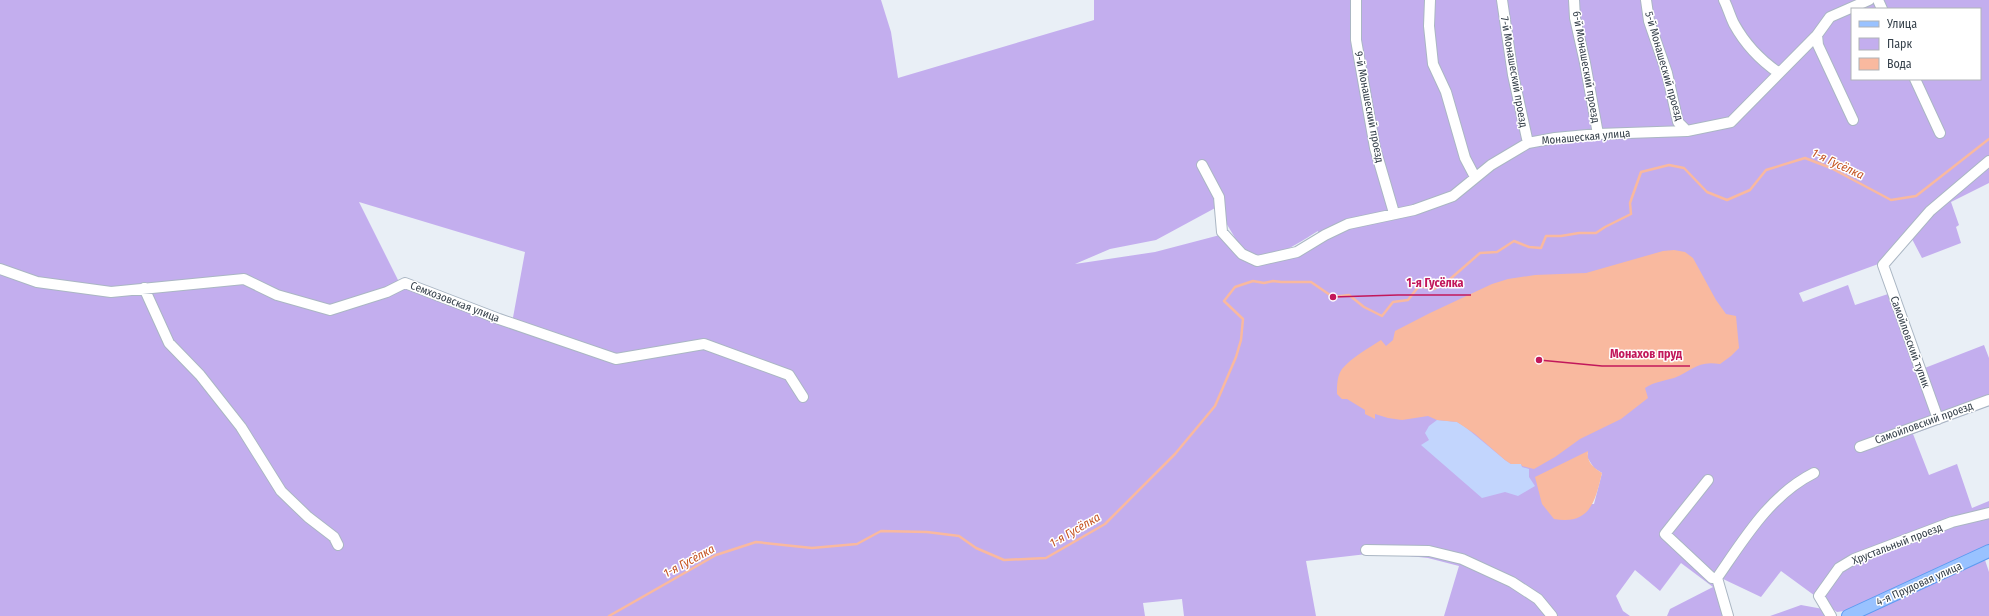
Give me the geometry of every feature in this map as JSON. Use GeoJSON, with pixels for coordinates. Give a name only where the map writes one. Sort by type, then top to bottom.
{"type":"FeatureCollection","features":[{"type":"Feature","properties":{"kind":"main road","name":"4-я Прудовая улица"},"geometry":{"type":"LineString","coordinates":[[1848,616],[1989,551]]}},
{"type":"Feature","properties":{"kind":"street","name":"9-й Монашеский проезд"},"geometry":{"type":"LineString","coordinates":[[1356,0],[1356,40],[1375,148],[1394,213]]}},
{"type":"Feature","properties":{"kind":"street"},"geometry":{"type":"LineString","coordinates":[[1430,0],[1429,26],[1433,64],[1446,92],[1464,158],[1475,177]]}},
{"type":"Feature","properties":{"kind":"street","name":"7-й Монашеский проезд"},"geometry":{"type":"LineString","coordinates":[[1502,0],[1513,75],[1528,143]]}},
{"type":"Feature","properties":{"kind":"street","name":"6-й Монашеский проезд"},"geometry":{"type":"LineString","coordinates":[[1574,0],[1575,18],[1598,134]]}},
{"type":"Feature","properties":{"kind":"street","name":"5-й Монашеский проезд"},"geometry":{"type":"LineString","coordinates":[[1646,0],[1650,21],[1667,73],[1678,122],[1687,131]]}},
{"type":"Feature","properties":{"kind":"street"},"geometry":{"type":"LineString","coordinates":[[1724,0],[1734,23],[1746,42],[1757,56],[1779,73]]}},
{"type":"Feature","properties":{"kind":"street","name":"Монашеская улица"},"geometry":{"type":"LineString","coordinates":[[1202,165],[1219,197],[1222,232],[1242,254],[1257,262],[1297,252],[1325,235],[1348,224],[1394,213],[1414,210],[1452,196],[1475,177],[1528,143],[1555,138],[1598,134],[1687,131],[1731,122],[1817,35],[1830,17],[1869,0]]}},
{"type":"Feature","properties":{"kind":"street"},"geometry":{"type":"LineString","coordinates":[[1817,35],[1818,45],[1853,120]]}},
{"type":"Feature","properties":{"kind":"street"},"geometry":{"type":"LineString","coordinates":[[1915,80],[1940,133]]}},
{"type":"Feature","properties":{"kind":"street","name":"Самойловский тупик"},"geometry":{"type":"LineString","coordinates":[[1938,419],[1883,265],[1930,211],[1989,161]]}},
{"type":"Feature","properties":{"kind":"street","name":"Семхозовская улица"},"geometry":{"type":"LineString","coordinates":[[0,269],[44,283],[111,292],[244,278],[277,295],[330,310],[387,292],[405,283],[500,319],[616,359],[704,344],[789,375],[802,397]]}},
{"type":"Feature","properties":{"kind":"street"},"geometry":{"type":"LineString","coordinates":[[144,288],[169,342],[200,375],[241,427],[281,491],[308,517],[334,537],[338,545]]}},
{"type":"Feature","properties":{"kind":"street","name":"Самойловский проезд"},"geometry":{"type":"LineString","coordinates":[[1860,447],[1989,400]]}},
{"type":"Feature","properties":{"kind":"street"},"geometry":{"type":"LineString","coordinates":[[1717,578],[1774,501],[1798,481],[1814,473]]}},
{"type":"Feature","properties":{"kind":"street"},"geometry":{"type":"LineString","coordinates":[[1708,480],[1665,534],[1712,578],[1717,578]]}},
{"type":"Feature","properties":{"kind":"street","name":"Хрустальный проезд"},"geometry":{"type":"LineString","coordinates":[[1831,616],[1819,596],[1839,568],[1854,559],[1952,522],[1989,513]]}},
{"type":"Feature","properties":{"kind":"street"},"geometry":{"type":"LineString","coordinates":[[1366,550],[1429,552],[1462,559],[1512,582],[1538,599],[1552,616]]}},
{"type":"Feature","properties":{"kind":"street"},"geometry":{"type":"LineString","coordinates":[[1717,578],[1728,616]]}},
{"type":"Feature","properties":{"kind":"green space"},"geometry":{"type":"Polygon","coordinates":[[[0,0],[881,0],[891,32],[898,78],[1094,20],[1094,0],[1989,0],[1989,155],[1926,209],[1881,263],[1799,293],[1803,302],[1848,285],[1855,305],[1888,294],[1917,371],[1984,345],[1989,358],[1989,406],[1913,434],[1929,475],[1957,464],[1972,508],[1989,501],[1989,545],[1844,611],[1837,612],[1781,571],[1761,597],[1721,578],[1731,616],[1667,616],[1670,609],[1713,587],[1681,563],[1660,591],[1635,570],[1616,596],[1623,611],[1630,616],[1444,616],[1459,566],[1428,558],[1367,554],[1306,561],[1316,616],[1184,616],[1182,599],[1143,603],[1145,616],[0,616],[0,0]],[[359,202],[400,284],[512,323],[525,252],[359,202]],[[1217,207],[1156,240],[1110,249],[1075,264],[1155,252],[1220,235],[1240,259],[1255,265],[1320,242],[1318,231],[1293,246],[1273,255],[1254,255],[1242,248],[1217,207]],[[1588,452],[1542,504],[1594,504],[1602,473],[1594,468],[1587,457],[1588,452]]]}},
{"type":"Feature","properties":{"kind":"green space"},"geometry":{"type":"Polygon","coordinates":[[[1989,166],[1989,183],[1951,202],[1959,225],[1956,227],[1961,243],[1922,258],[1912,239],[1937,210],[1989,166]]]}},
{"type":"Feature","properties":{"kind":"green space"},"geometry":{"type":"Polygon","coordinates":[[[1985,560],[1989,572],[1989,616],[1860,616],[1985,560]]]}},
{"type":"Feature","properties":{"kind":"green space"},"geometry":{"type":"Polygon","coordinates":[[[1801,605],[1823,609],[1828,616],[1770,616],[1801,605]]]}},
{"type":"Feature","properties":{"kind":"sand"},"geometry":{"type":"Polygon","coordinates":[[[1437,420],[1457,422],[1511,464],[1521,464],[1522,467],[1529,469],[1529,477],[1535,486],[1518,496],[1505,492],[1482,498],[1421,445],[1429,440],[1425,433],[1429,426],[1437,420]]]}},
{"type":"Feature","properties":{"kind":"water"},"geometry":{"type":"Polygon","coordinates":[[[1674,250],[1685,252],[1693,258],[1716,300],[1726,314],[1736,316],[1739,348],[1720,364],[1712,363],[1700,365],[1674,378],[1648,386],[1645,388],[1648,398],[1621,419],[1580,439],[1555,457],[1534,469],[1522,466],[1521,464],[1511,464],[1475,434],[1457,422],[1437,420],[1428,416],[1402,420],[1375,414],[1375,419],[1365,414],[1365,410],[1347,399],[1342,399],[1337,394],[1340,372],[1356,357],[1381,340],[1386,346],[1393,340],[1395,331],[1492,284],[1508,279],[1535,275],[1586,273],[1663,251],[1674,250]]]}},
{"type":"Feature","properties":{"kind":"water"},"geometry":{"type":"Polygon","coordinates":[[[1588,451],[1589,461],[1602,473],[1593,502],[1583,515],[1566,520],[1554,519],[1542,504],[1535,477],[1588,451]]]}},
{"type":"Feature","properties":{"kind":"waterway","name":"1-я Гусёлка"},"geometry":{"type":"LineString","coordinates":[[609,616],[716,555],[756,542],[812,548],[857,544],[881,531],[927,532],[959,536],[976,548],[1004,560],[1046,558],[1105,524],[1175,454],[1215,406],[1236,357],[1241,340],[1243,319],[1224,301],[1235,287],[1253,281],[1264,283],[1273,281],[1311,282],[1333,297],[1349,295],[1364,307],[1382,316],[1393,302],[1408,300],[1419,286],[1434,289],[1449,280],[1480,253],[1497,252],[1514,241],[1529,247],[1541,248],[1546,236],[1596,233],[1631,214],[1630,203],[1641,172],[1669,165],[1684,168],[1707,192],[1727,200],[1750,190],[1766,170],[1805,158],[1831,168],[1891,200],[1916,196],[1989,139]]}},
{"type":"Feature","properties":{"kind":"place","name":"1-я Гусёлка"},"geometry":{"type":"Point","coordinates":[1333,297]}},
{"type":"Feature","properties":{"kind":"place","name":"Монахов пруд"},"geometry":{"type":"Point","coordinates":[1539,360]}}]}
